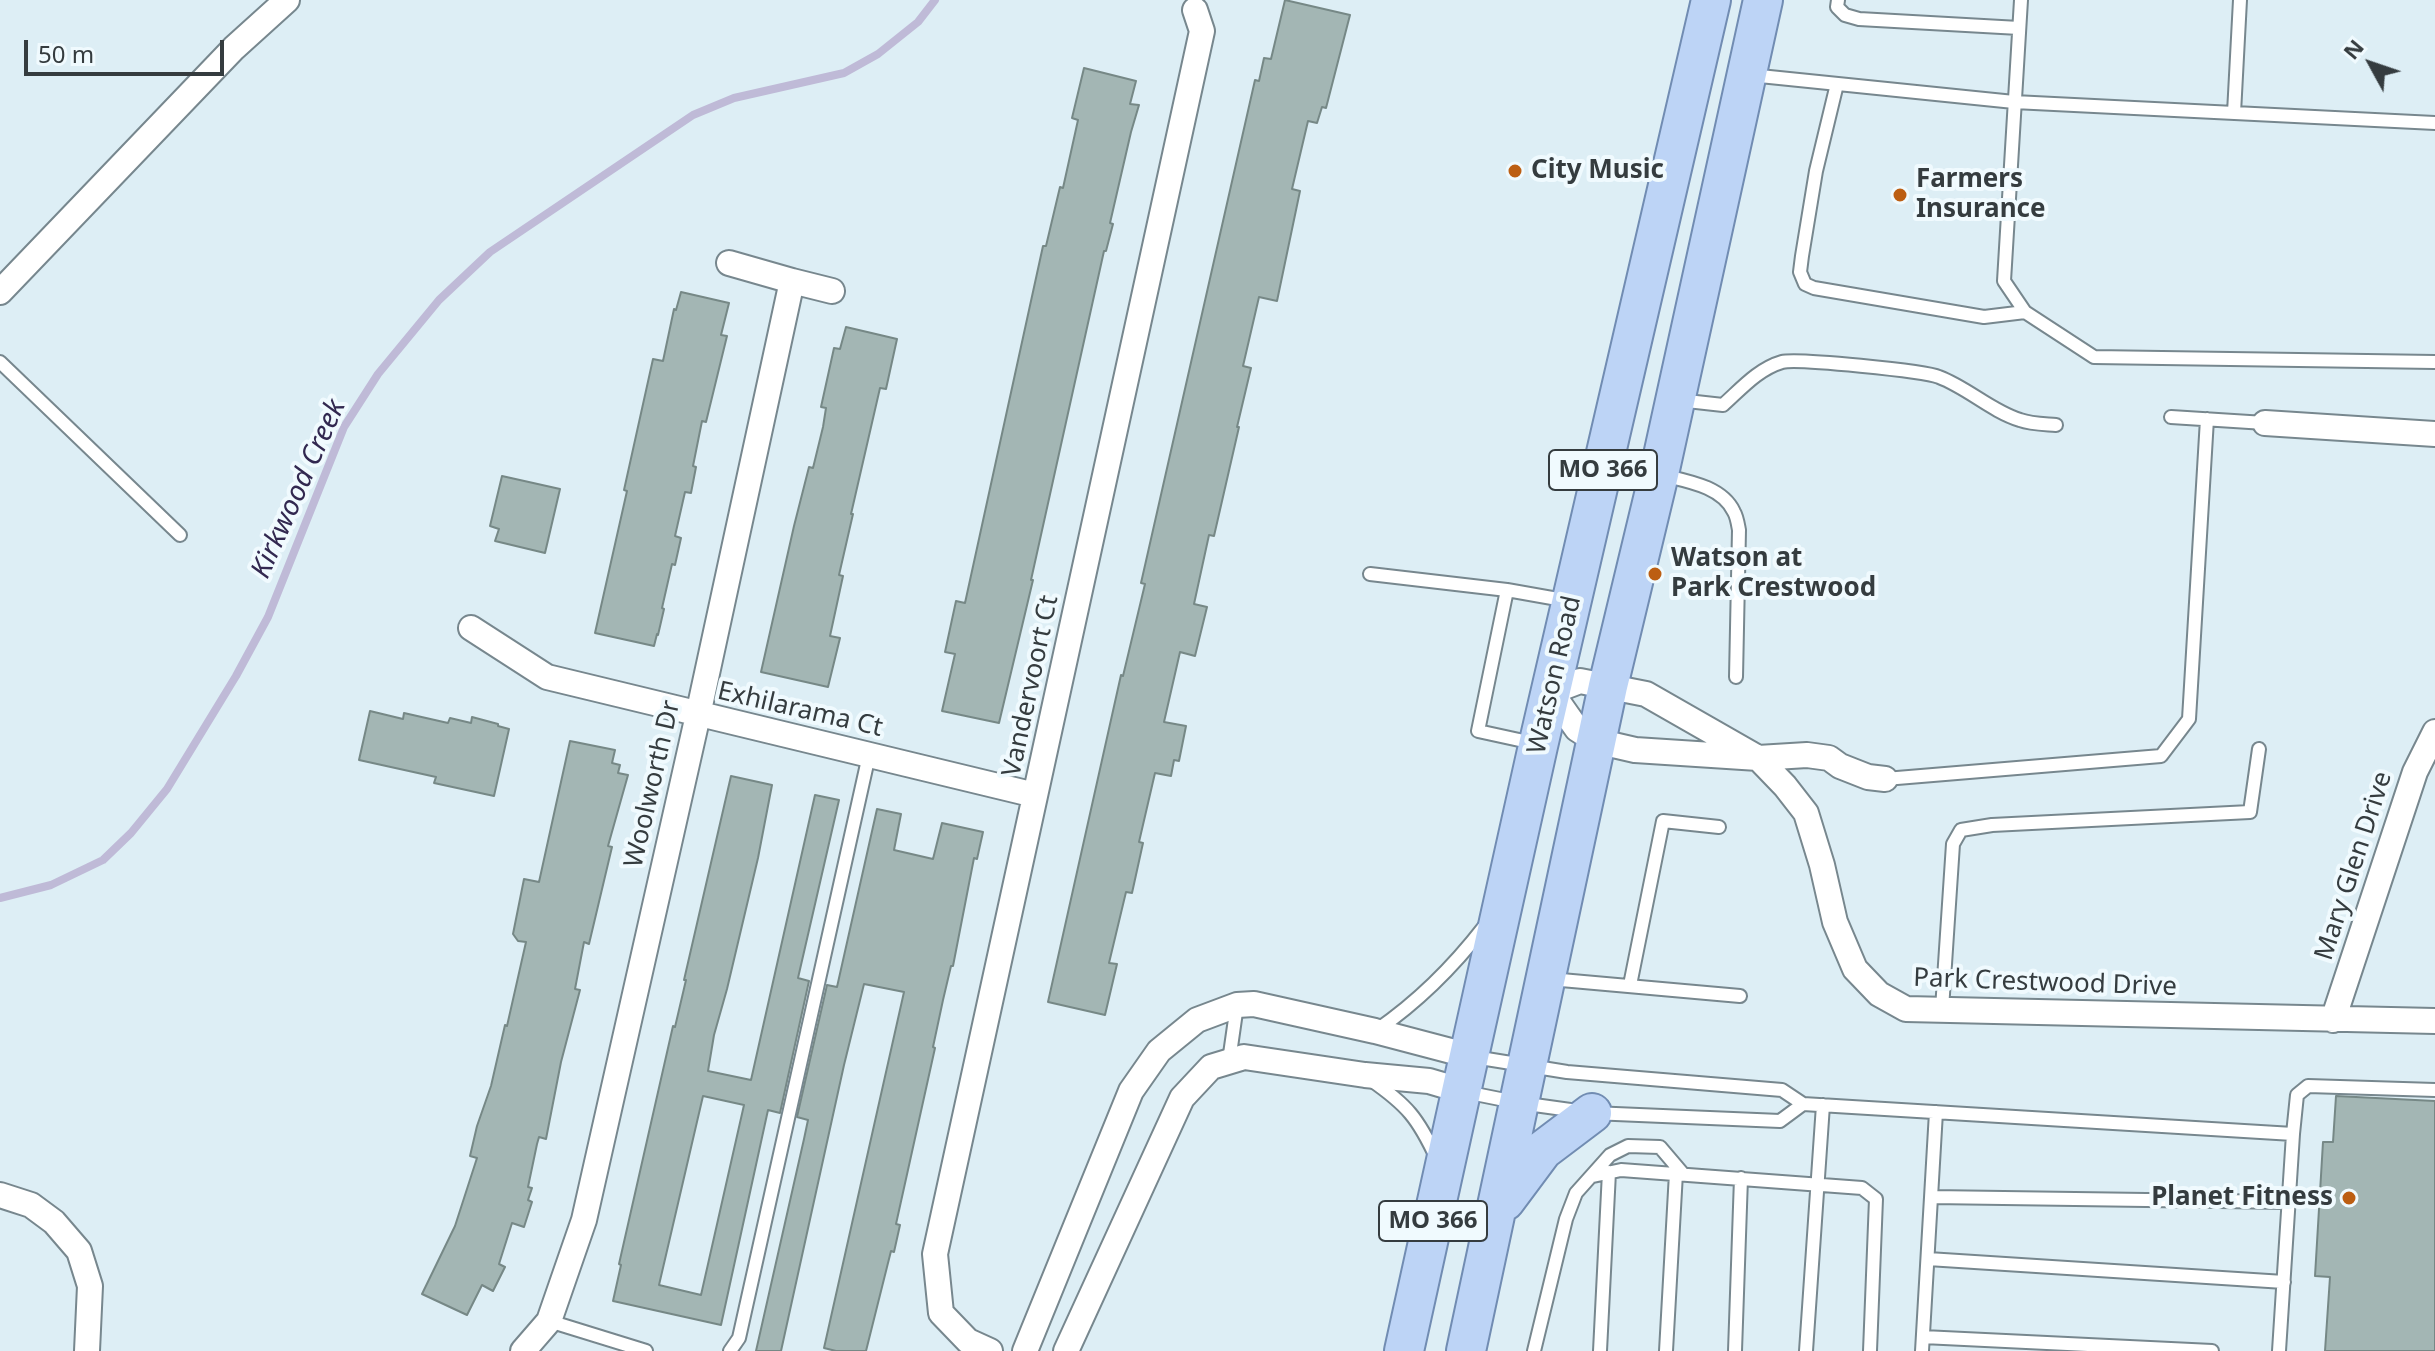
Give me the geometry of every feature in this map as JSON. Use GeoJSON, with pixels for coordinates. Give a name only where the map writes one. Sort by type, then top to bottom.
{"type":"FeatureCollection","features":[{"type":"Feature","properties":{"kind":"main road","name":"Watson Road"},"geometry":{"type":"LineString","coordinates":[[1404,1351],[1538,744],[1711,0]]}},
{"type":"Feature","properties":{"kind":"main road","name":"Watson Road"},"geometry":{"type":"LineString","coordinates":[[1466,1351],[1608,686],[1659,474],[1763,0]]}},
{"type":"Feature","properties":{"kind":"main road"},"geometry":{"type":"LineString","coordinates":[[1496,1213],[1543,1150],[1592,1113]]}},
{"type":"Feature","properties":{"kind":"street"},"geometry":{"type":"LineString","coordinates":[[0,292],[234,48],[287,0]]}},
{"type":"Feature","properties":{"kind":"street","name":"Vandervoort Ct"},"geometry":{"type":"LineString","coordinates":[[990,1351],[968,1341],[941,1313],[935,1254],[1202,31],[1195,10]]}},
{"type":"Feature","properties":{"kind":"street"},"geometry":{"type":"LineString","coordinates":[[729,263],[832,291]]}},
{"type":"Feature","properties":{"kind":"street","name":"Woolworth Dr"},"geometry":{"type":"LineString","coordinates":[[523,1351],[549,1321],[584,1220],[792,281]]}},
{"type":"Feature","properties":{"kind":"street"},"geometry":{"type":"LineString","coordinates":[[2265,423],[2435,434]]}},
{"type":"Feature","properties":{"kind":"street","name":"Exhilarama Ct"},"geometry":{"type":"LineString","coordinates":[[471,628],[547,677],[1035,795]]}},
{"type":"Feature","properties":{"kind":"street","name":"Park Crestwood Drive"},"geometry":{"type":"LineString","coordinates":[[1551,692],[1580,681],[1646,694],[1758,758],[1806,813],[1835,922],[1855,969],[1879,994],[1906,1009],[2435,1021]]}},
{"type":"Feature","properties":{"kind":"street"},"geometry":{"type":"LineString","coordinates":[[1551,692],[1577,729],[1596,741],[1635,750],[1758,758],[1807,755],[1829,758],[1868,777],[1885,779]]}},
{"type":"Feature","properties":{"kind":"street","name":"Mary Glen Drive"},"geometry":{"type":"LineString","coordinates":[[2333,1020],[2415,772],[2435,732]]}},
{"type":"Feature","properties":{"kind":"street"},"geometry":{"type":"LineString","coordinates":[[1025,1351],[1131,1091],[1159,1051],[1197,1020],[1237,1005],[1254,1004],[1375,1031],[1467,1074]]}},
{"type":"Feature","properties":{"kind":"street"},"geometry":{"type":"LineString","coordinates":[[1066,1351],[1182,1098],[1211,1067],[1244,1057],[1429,1081],[1467,1074]]}},
{"type":"Feature","properties":{"kind":"street"},"geometry":{"type":"LineString","coordinates":[[10,1198],[31,1205],[54,1222],[79,1251],[90,1286],[87,1351]]}},
{"type":"Feature","properties":{"kind":"lane"},"geometry":{"type":"LineString","coordinates":[[1838,0],[1837,7],[1845,15],[1859,19],[2019,28]]}},
{"type":"Feature","properties":{"kind":"lane"},"geometry":{"type":"LineString","coordinates":[[2021,0],[2004,281],[2025,312],[2094,357],[2435,362]]}},
{"type":"Feature","properties":{"kind":"lane"},"geometry":{"type":"LineString","coordinates":[[2234,113],[2240,0]]}},
{"type":"Feature","properties":{"kind":"lane"},"geometry":{"type":"LineString","coordinates":[[1747,74],[2014,102],[2435,123]]}},
{"type":"Feature","properties":{"kind":"lane"},"geometry":{"type":"LineString","coordinates":[[1837,84],[1816,171],[1801,264],[1800,272],[1805,284],[1984,317],[2025,312]]}},
{"type":"Feature","properties":{"kind":"lane"},"geometry":{"type":"LineString","coordinates":[[1675,400],[1723,405],[1764,370],[1784,361],[1817,362],[1936,375],[2023,422],[2056,425]]}},
{"type":"Feature","properties":{"kind":"lane"},"geometry":{"type":"LineString","coordinates":[[0,362],[180,535]]}},
{"type":"Feature","properties":{"kind":"lane"},"geometry":{"type":"LineString","coordinates":[[2171,417],[2265,423]]}},
{"type":"Feature","properties":{"kind":"lane"},"geometry":{"type":"LineString","coordinates":[[1885,779],[2161,756],[2189,719],[2207,419]]}},
{"type":"Feature","properties":{"kind":"lane"},"geometry":{"type":"LineString","coordinates":[[1659,474],[1701,484],[1734,510],[1739,530],[1736,677]]}},
{"type":"Feature","properties":{"kind":"lane"},"geometry":{"type":"LineString","coordinates":[[1370,574],[1572,601]]}},
{"type":"Feature","properties":{"kind":"lane"},"geometry":{"type":"LineString","coordinates":[[1507,590],[1478,731],[1538,744]]}},
{"type":"Feature","properties":{"kind":"lane"},"geometry":{"type":"LineString","coordinates":[[1942,1009],[1953,844],[1961,830],[1992,825],[2241,815],[2250,812],[2259,749]]}},
{"type":"Feature","properties":{"kind":"lane"},"geometry":{"type":"LineString","coordinates":[[730,1351],[739,1338],[869,755]]}},
{"type":"Feature","properties":{"kind":"lane"},"geometry":{"type":"LineString","coordinates":[[1630,985],[1663,821],[1719,827]]}},
{"type":"Feature","properties":{"kind":"lane"},"geometry":{"type":"LineString","coordinates":[[1375,1031],[1399,1014],[1458,961],[1503,903]]}},
{"type":"Feature","properties":{"kind":"lane"},"geometry":{"type":"LineString","coordinates":[[1547,979],[1740,996]]}},
{"type":"Feature","properties":{"kind":"lane"},"geometry":{"type":"LineString","coordinates":[[1229,1061],[1237,1005]]}},
{"type":"Feature","properties":{"kind":"lane"},"geometry":{"type":"LineString","coordinates":[[1467,1074],[1524,1084],[1567,1072],[1782,1090],[1803,1104],[2293,1134]]}},
{"type":"Feature","properties":{"kind":"lane"},"geometry":{"type":"LineString","coordinates":[[1467,1074],[1524,1084],[1592,1113],[1780,1121],[1803,1104]]}},
{"type":"Feature","properties":{"kind":"lane"},"geometry":{"type":"LineString","coordinates":[[1365,1075],[1399,1100],[1418,1120],[1444,1174]]}},
{"type":"Feature","properties":{"kind":"lane"},"geometry":{"type":"LineString","coordinates":[[2279,1351],[2297,1095],[2308,1086],[2435,1090]]}},
{"type":"Feature","properties":{"kind":"lane"},"geometry":{"type":"LineString","coordinates":[[1806,1351],[1823,1105]]}},
{"type":"Feature","properties":{"kind":"lane"},"geometry":{"type":"LineString","coordinates":[[1936,1112],[1923,1344],[2212,1351]]}},
{"type":"Feature","properties":{"kind":"lane"},"geometry":{"type":"LineString","coordinates":[[1534,1351],[1566,1219],[1576,1193],[1610,1155],[1628,1146],[1660,1147],[1680,1174],[1666,1351]]}},
{"type":"Feature","properties":{"kind":"lane"},"geometry":{"type":"LineString","coordinates":[[1593,1176],[1621,1170],[1862,1188],[1876,1199],[1870,1351]]}},
{"type":"Feature","properties":{"kind":"lane"},"geometry":{"type":"LineString","coordinates":[[1600,1351],[1609,1172]]}},
{"type":"Feature","properties":{"kind":"lane"},"geometry":{"type":"LineString","coordinates":[[1735,1351],[1741,1178]]}},
{"type":"Feature","properties":{"kind":"lane"},"geometry":{"type":"LineString","coordinates":[[1932,1197],[2289,1202]]}},
{"type":"Feature","properties":{"kind":"lane"},"geometry":{"type":"LineString","coordinates":[[1928,1259],[2284,1282]]}},
{"type":"Feature","properties":{"kind":"lane"},"geometry":{"type":"LineString","coordinates":[[549,1321],[646,1351]]}},
{"type":"Feature","properties":{"kind":"building"},"geometry":{"type":"Polygon","coordinates":[[[1285,0],[1350,15],[1326,108],[1322,107],[1317,123],[1308,121],[1292,189],[1300,191],[1277,301],[1259,297],[1243,366],[1251,368],[1239,427],[1214,536],[1209,535],[1194,604],[1207,607],[1195,656],[1180,652],[1164,722],[1186,726],[1179,761],[1174,760],[1171,776],[1155,773],[1139,842],[1143,843],[1132,893],[1126,892],[1109,963],[1117,964],[1105,1015],[1048,1002],[1121,675],[1145,584],[1141,583],[1255,80],[1259,81],[1264,58],[1271,59],[1285,0]]]}},
{"type":"Feature","properties":{"kind":"building"},"geometry":{"type":"Polygon","coordinates":[[[1084,68],[1136,81],[1130,104],[1139,105],[999,723],[942,711],[955,654],[945,652],[956,601],[965,603],[1043,246],[1046,246],[1060,187],[1063,188],[1078,120],[1072,118],[1084,68]]]}},
{"type":"Feature","properties":{"kind":"building"},"geometry":{"type":"Polygon","coordinates":[[[681,292],[729,303],[721,335],[727,336],[706,422],[702,421],[691,493],[685,492],[675,536],[681,538],[675,565],[672,564],[654,646],[595,633],[653,359],[663,361],[674,309],[681,292]]]}},
{"type":"Feature","properties":{"kind":"building"},"geometry":{"type":"Polygon","coordinates":[[[846,327],[897,339],[886,389],[880,388],[851,514],[839,575],[843,576],[830,636],[840,638],[828,687],[761,672],[794,526],[823,427],[826,408],[821,407],[834,348],[840,349],[846,327]]]}},
{"type":"Feature","properties":{"kind":"building"},"geometry":{"type":"Polygon","coordinates":[[[502,476],[560,489],[545,553],[495,541],[499,529],[490,526],[502,476]]]}},
{"type":"Feature","properties":{"kind":"building"},"geometry":{"type":"Polygon","coordinates":[[[370,711],[403,719],[404,713],[448,723],[450,718],[471,723],[472,717],[509,729],[494,796],[434,783],[436,777],[359,760],[370,711]]]}},
{"type":"Feature","properties":{"kind":"building"},"geometry":{"type":"Polygon","coordinates":[[[570,741],[615,750],[612,763],[620,765],[618,773],[628,775],[608,846],[612,847],[589,944],[584,942],[575,989],[580,990],[561,1062],[546,1139],[539,1137],[537,1144],[528,1187],[532,1188],[528,1200],[532,1202],[524,1227],[512,1223],[499,1264],[505,1267],[493,1291],[482,1285],[467,1315],[422,1294],[455,1226],[477,1158],[470,1156],[507,1026],[526,942],[518,941],[513,934],[524,879],[539,882],[570,741]]]}},
{"type":"Feature","properties":{"kind":"building"},"geometry":{"type":"Polygon","coordinates":[[[731,776],[772,785],[708,1071],[751,1080],[815,795],[839,800],[798,978],[809,981],[780,1113],[768,1110],[721,1325],[613,1301],[731,776]],[[703,1096],[659,1285],[701,1295],[744,1105],[703,1096]]]}},
{"type":"Feature","properties":{"kind":"building"},"geometry":{"type":"Polygon","coordinates":[[[877,809],[901,814],[894,850],[933,859],[942,823],[983,832],[977,859],[974,858],[933,1047],[896,1224],[900,1225],[894,1252],[891,1251],[866,1351],[824,1348],[904,992],[864,984],[781,1351],[756,1351],[808,1120],[797,1117],[827,985],[837,987],[877,809]]]}},
{"type":"Feature","properties":{"kind":"building"},"geometry":{"type":"Polygon","coordinates":[[[2336,1096],[2435,1101],[2435,1351],[2325,1351],[2330,1277],[2315,1276],[2323,1142],[2333,1142],[2336,1096]]]}},
{"type":"Feature","properties":{"kind":"waterway","name":"Kirkwood Creek"},"geometry":{"type":"LineString","coordinates":[[0,898],[51,885],[103,860],[131,833],[167,789],[268,617],[344,427],[378,374],[439,300],[490,252],[693,115],[734,98],[844,73],[878,54],[918,22],[935,0]]}},
{"type":"Feature","properties":{"kind":"place","name":"City Music"},"geometry":{"type":"Point","coordinates":[1515,171]}},
{"type":"Feature","properties":{"kind":"place","name":"Farmers Insurance"},"geometry":{"type":"Point","coordinates":[1900,195]}},
{"type":"Feature","properties":{"kind":"place","name":"Watson at Park Crestwood"},"geometry":{"type":"Point","coordinates":[1655,574]}},
{"type":"Feature","properties":{"kind":"place","name":"Planet Fitness"},"geometry":{"type":"Point","coordinates":[2349,1198]}}]}
